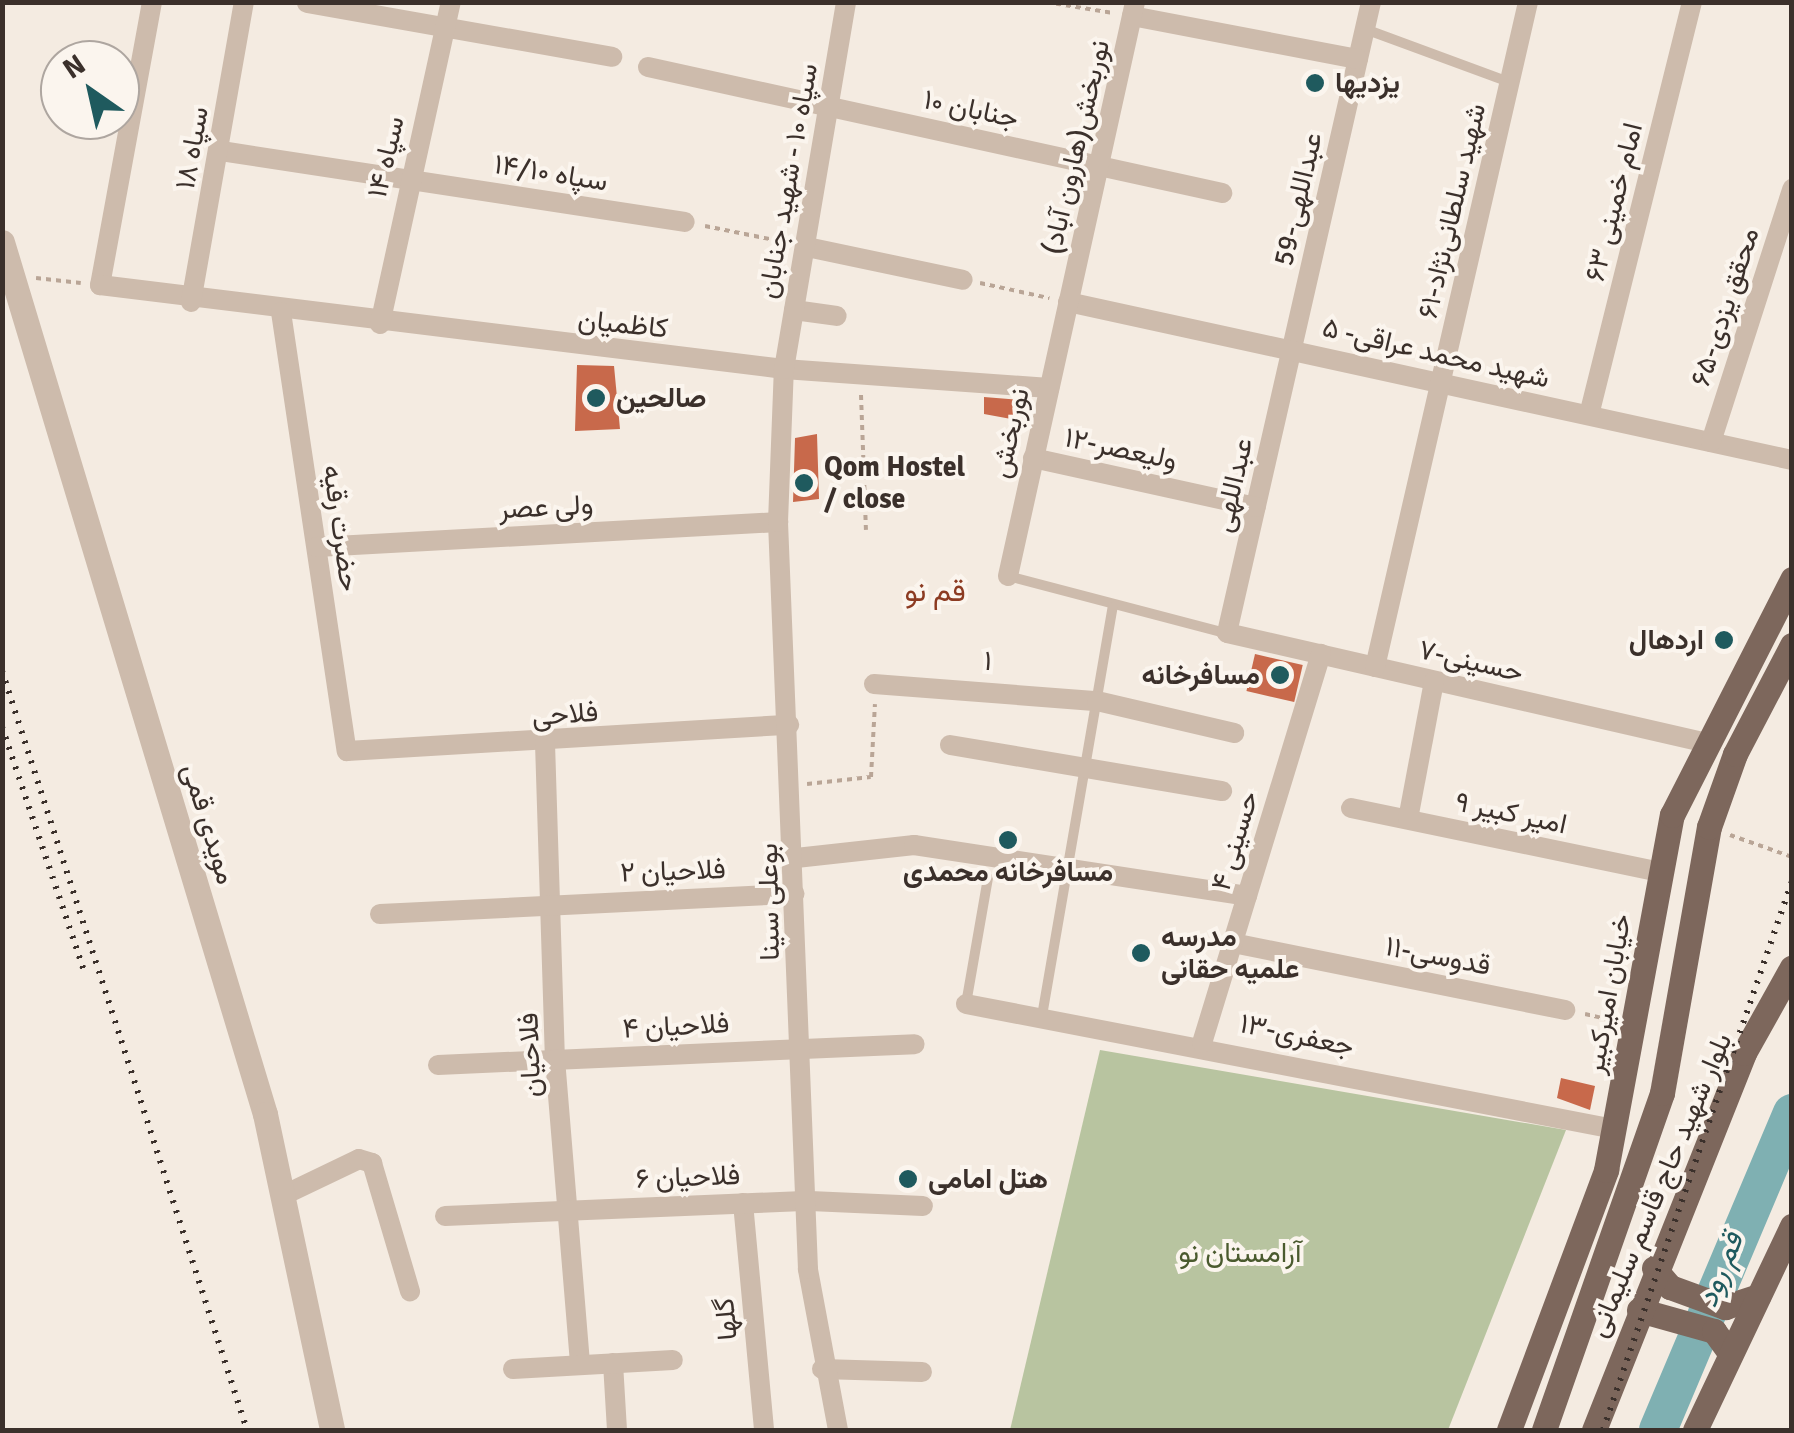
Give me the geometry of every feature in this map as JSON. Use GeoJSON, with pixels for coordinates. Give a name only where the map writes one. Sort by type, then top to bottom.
{"type":"FeatureCollection","features":[{"type":"Feature","properties":{"kind":"main road","name":"خیابان امیرکبیر"},"geometry":{"type":"LineString","coordinates":[[1510,1430],[1562,1306],[1614,1129],[1659,872],[1702,742],[1792,579]]}},
{"type":"Feature","properties":{"kind":"main road"},"geometry":{"type":"LineString","coordinates":[[1544,1430],[1662,1092],[1709,827],[1735,754],[1792,645]]}},
{"type":"Feature","properties":{"kind":"main road","name":"بلوار شهید حاج قاسم سلیمانی"},"geometry":{"type":"LineString","coordinates":[[1594,1430],[1792,967]]}},
{"type":"Feature","properties":{"kind":"main road"},"geometry":{"type":"LineString","coordinates":[[1695,1430],[1792,1226]]}},
{"type":"Feature","properties":{"kind":"main road"},"geometry":{"type":"LineString","coordinates":[[1662,1278],[1725,1307],[1758,1296]]}},
{"type":"Feature","properties":{"kind":"main road"},"geometry":{"type":"LineString","coordinates":[[1648,1311],[1714,1331],[1730,1353]]}},
{"type":"Feature","properties":{"kind":"street"},"geometry":{"type":"LineString","coordinates":[[100,285],[152,2]]}},
{"type":"Feature","properties":{"kind":"street","name":"سپاه ۱۸"},"geometry":{"type":"LineString","coordinates":[[192,302],[244,2]]}},
{"type":"Feature","properties":{"kind":"street","name":"سپاه ۱۴"},"geometry":{"type":"LineString","coordinates":[[380,324],[408,179],[451,2]]}},
{"type":"Feature","properties":{"kind":"street","name":"سپاه ۱۰ - شهید جنابان"},"geometry":{"type":"LineString","coordinates":[[784,370],[846,2]]}},
{"type":"Feature","properties":{"kind":"street","name":"عبداللهی-59"},"geometry":{"type":"LineString","coordinates":[[1292,349],[1371,2]]}},
{"type":"Feature","properties":{"kind":"street","name":"شهید سلطانی‌نژاد-۶۱"},"geometry":{"type":"LineString","coordinates":[[1375,667],[1528,2]]}},
{"type":"Feature","properties":{"kind":"street","name":"امام خمینی ۶۳"},"geometry":{"type":"LineString","coordinates":[[1589,415],[1692,2]]}},
{"type":"Feature","properties":{"kind":"street"},"geometry":{"type":"LineString","coordinates":[[307,3],[446,24],[612,56]]}},
{"type":"Feature","properties":{"kind":"street"},"geometry":{"type":"LineString","coordinates":[[1134,10],[1358,59]]}},
{"type":"Feature","properties":{"kind":"street","name":"نوربخش(هارون آباد)"},"geometry":{"type":"LineString","coordinates":[[1068,302],[1103,165],[1134,10]]}},
{"type":"Feature","properties":{"kind":"street","name":"جنابان ۱۰"},"geometry":{"type":"LineString","coordinates":[[648,67],[1222,193]]}},
{"type":"Feature","properties":{"kind":"street","name":"سپاه ۱۴/۱۰"},"geometry":{"type":"LineString","coordinates":[[221,151],[685,222]]}},
{"type":"Feature","properties":{"kind":"street","name":"محقق یزدی-۶۵"},"geometry":{"type":"LineString","coordinates":[[1712,442],[1792,189]]}},
{"type":"Feature","properties":{"kind":"street","name":"مویدی قمی"},"geometry":{"type":"LineString","coordinates":[[2,242],[284,1195],[332,1430]]}},
{"type":"Feature","properties":{"kind":"street"},"geometry":{"type":"LineString","coordinates":[[807,247],[963,280]]}},
{"type":"Feature","properties":{"kind":"street","name":"کاظمیان"},"geometry":{"type":"LineString","coordinates":[[100,285],[192,302],[784,370],[1049,388]]}},
{"type":"Feature","properties":{"kind":"street","name":"شهید محمد عراقی- ۵"},"geometry":{"type":"LineString","coordinates":[[1068,302],[1792,460]]}},
{"type":"Feature","properties":{"kind":"street","name":"نوربخش"},"geometry":{"type":"LineString","coordinates":[[1008,576],[1068,302]]}},
{"type":"Feature","properties":{"kind":"street"},"geometry":{"type":"LineString","coordinates":[[794,310],[838,316]]}},
{"type":"Feature","properties":{"kind":"street","name":"حضرت رقیه"},"geometry":{"type":"LineString","coordinates":[[281,312],[347,751]]}},
{"type":"Feature","properties":{"kind":"street","name":"عبداللهی"},"geometry":{"type":"LineString","coordinates":[[1228,633],[1292,349]]}},
{"type":"Feature","properties":{"kind":"street","name":"بوعلی سینا"},"geometry":{"type":"LineString","coordinates":[[784,370],[778,522],[796,858],[800,1048],[822,1369],[838,1430]]}},
{"type":"Feature","properties":{"kind":"street","name":"ولیعصر-۱۲"},"geometry":{"type":"LineString","coordinates":[[1032,458],[1256,507]]}},
{"type":"Feature","properties":{"kind":"street","name":"ولی عصر"},"geometry":{"type":"LineString","coordinates":[[318,547],[778,522]]}},
{"type":"Feature","properties":{"kind":"street","name":"حسینی-۷"},"geometry":{"type":"LineString","coordinates":[[1228,633],[1702,742]]}},
{"type":"Feature","properties":{"kind":"street","name":"حسینی ۴"},"geometry":{"type":"LineString","coordinates":[[1202,1043],[1321,654]]}},
{"type":"Feature","properties":{"kind":"street"},"geometry":{"type":"LineString","coordinates":[[1408,819],[1434,681]]}},
{"type":"Feature","properties":{"kind":"street","name":"۱"},"geometry":{"type":"LineString","coordinates":[[874,684],[1097,701],[1234,733]]}},
{"type":"Feature","properties":{"kind":"street","name":"فلاحی"},"geometry":{"type":"LineString","coordinates":[[347,751],[545,743],[789,725]]}},
{"type":"Feature","properties":{"kind":"street","name":"فلاحیان"},"geometry":{"type":"LineString","coordinates":[[545,743],[555,1059],[580,1365]]}},
{"type":"Feature","properties":{"kind":"street"},"geometry":{"type":"LineString","coordinates":[[950,745],[1222,791]]}},
{"type":"Feature","properties":{"kind":"street","name":"امیر کبیر ۹"},"geometry":{"type":"LineString","coordinates":[[1351,808],[1659,872]]}},
{"type":"Feature","properties":{"kind":"street"},"geometry":{"type":"LineString","coordinates":[[796,858],[914,845],[1069,864],[1247,896]]}},
{"type":"Feature","properties":{"kind":"street","name":"فلاحیان ۲"},"geometry":{"type":"LineString","coordinates":[[553,902],[795,894]]}},
{"type":"Feature","properties":{"kind":"street"},"geometry":{"type":"LineString","coordinates":[[380,914],[553,902]]}},
{"type":"Feature","properties":{"kind":"street","name":"قدوسی-۱۱"},"geometry":{"type":"LineString","coordinates":[[1232,943],[1566,1010]]}},
{"type":"Feature","properties":{"kind":"street","name":"جعفری-۱۳"},"geometry":{"type":"LineString","coordinates":[[966,1004],[1202,1043],[1614,1129]]}},
{"type":"Feature","properties":{"kind":"street","name":"فلاحیان ۴"},"geometry":{"type":"LineString","coordinates":[[438,1065],[916,1044]]}},
{"type":"Feature","properties":{"kind":"street"},"geometry":{"type":"LineString","coordinates":[[284,1195],[359,1159],[372,1164],[410,1291]]}},
{"type":"Feature","properties":{"kind":"street","name":"فلاحیان ۶"},"geometry":{"type":"LineString","coordinates":[[445,1216],[744,1202],[922,1206]]}},
{"type":"Feature","properties":{"kind":"street","name":"گلها"},"geometry":{"type":"LineString","coordinates":[[744,1202],[764,1430]]}},
{"type":"Feature","properties":{"kind":"street"},"geometry":{"type":"LineString","coordinates":[[513,1369],[673,1360]]}},
{"type":"Feature","properties":{"kind":"street"},"geometry":{"type":"LineString","coordinates":[[612,1363],[617,1430]]}},
{"type":"Feature","properties":{"kind":"street"},"geometry":{"type":"LineString","coordinates":[[822,1369],[922,1372]]}},
{"type":"Feature","properties":{"kind":"lane"},"geometry":{"type":"LineString","coordinates":[[1365,29],[1510,82]]}},
{"type":"Feature","properties":{"kind":"lane"},"geometry":{"type":"LineString","coordinates":[[1008,576],[1114,607],[1228,633]]}},
{"type":"Feature","properties":{"kind":"lane"},"geometry":{"type":"LineString","coordinates":[[1042,1016],[1114,607]]}},
{"type":"Feature","properties":{"kind":"lane"},"geometry":{"type":"LineString","coordinates":[[966,1004],[988,878]]}},
{"type":"Feature","properties":{"kind":"path"},"geometry":{"type":"LineString","coordinates":[[1046,2],[1134,10]]}},
{"type":"Feature","properties":{"kind":"path"},"geometry":{"type":"LineString","coordinates":[[685,222],[807,247]]}},
{"type":"Feature","properties":{"kind":"path"},"geometry":{"type":"LineString","coordinates":[[12,275],[100,285]]}},
{"type":"Feature","properties":{"kind":"path"},"geometry":{"type":"LineString","coordinates":[[963,280],[1068,302]]}},
{"type":"Feature","properties":{"kind":"path"},"geometry":{"type":"LineString","coordinates":[[860,375],[866,530]]}},
{"type":"Feature","properties":{"kind":"path"},"geometry":{"type":"LineString","coordinates":[[792,784],[872,777],[874,684]]}},
{"type":"Feature","properties":{"kind":"path"},"geometry":{"type":"LineString","coordinates":[[1709,827],[1792,857]]}},
{"type":"Feature","properties":{"kind":"path"},"geometry":{"type":"LineString","coordinates":[[1566,1010],[1632,1025]]}},
{"type":"Feature","properties":{"kind":"green space","name":"آرامستان نو"},"geometry":{"type":"Polygon","coordinates":[[[1100,1050],[1566,1130],[1448,1430],[1010,1430],[1100,1050]]]}},
{"type":"Feature","properties":{"kind":"building","name":"صالحین"},"geometry":{"type":"Polygon","coordinates":[[[577,365],[614,366],[620,429],[575,431],[577,365]]]}},
{"type":"Feature","properties":{"kind":"building"},"geometry":{"type":"Polygon","coordinates":[[[984,397],[1032,401],[1028,422],[984,414],[984,397]]]}},
{"type":"Feature","properties":{"kind":"building","name":"Qom Hostel / close"},"geometry":{"type":"Polygon","coordinates":[[[817,434],[819,499],[793,502],[795,438],[817,434]]]}},
{"type":"Feature","properties":{"kind":"building","name":"مسافرخانه"},"geometry":{"type":"Polygon","coordinates":[[[1255,654],[1303,665],[1294,702],[1246,691],[1255,654]]]}},
{"type":"Feature","properties":{"kind":"building"},"geometry":{"type":"Polygon","coordinates":[[[1561,1078],[1595,1086],[1590,1110],[1557,1098],[1561,1078]]]}},
{"type":"Feature","properties":{"kind":"waterway","name":"قم رود"},"geometry":{"type":"LineString","coordinates":[[1658,1430],[1792,1113]]}},
{"type":"Feature","properties":{"kind":"railway"},"geometry":{"type":"LineString","coordinates":[[2,671],[247,1430]]}},
{"type":"Feature","properties":{"kind":"railway"},"geometry":{"type":"LineString","coordinates":[[2,727],[85,973]]}},
{"type":"Feature","properties":{"kind":"railway"},"geometry":{"type":"LineString","coordinates":[[1603,1430],[1792,881]]}},
{"type":"Feature","properties":{"kind":"place","name":"یزدیها"},"geometry":{"type":"Point","coordinates":[1315,83]}},
{"type":"Feature","properties":{"kind":"place","name":"صالحین"},"geometry":{"type":"Point","coordinates":[596,398]}},
{"type":"Feature","properties":{"kind":"place","name":"Qom Hostel / close"},"geometry":{"type":"Point","coordinates":[804,483]}},
{"type":"Feature","properties":{"kind":"place","name":"اردهال"},"geometry":{"type":"Point","coordinates":[1724,640]}},
{"type":"Feature","properties":{"kind":"place","name":"مسافرخانه"},"geometry":{"type":"Point","coordinates":[1280,675]}},
{"type":"Feature","properties":{"kind":"place","name":"مسافرخانه محمدی"},"geometry":{"type":"Point","coordinates":[1008,840]}},
{"type":"Feature","properties":{"kind":"place","name":"مدرسه علمیه حقانی"},"geometry":{"type":"Point","coordinates":[1141,953]}},
{"type":"Feature","properties":{"kind":"place","name":"هتل امامی"},"geometry":{"type":"Point","coordinates":[908,1179]}},
{"type":"Feature","properties":{"kind":"district","name":"قم نو"},"geometry":{"type":"Point","coordinates":[935,592]}}]}
